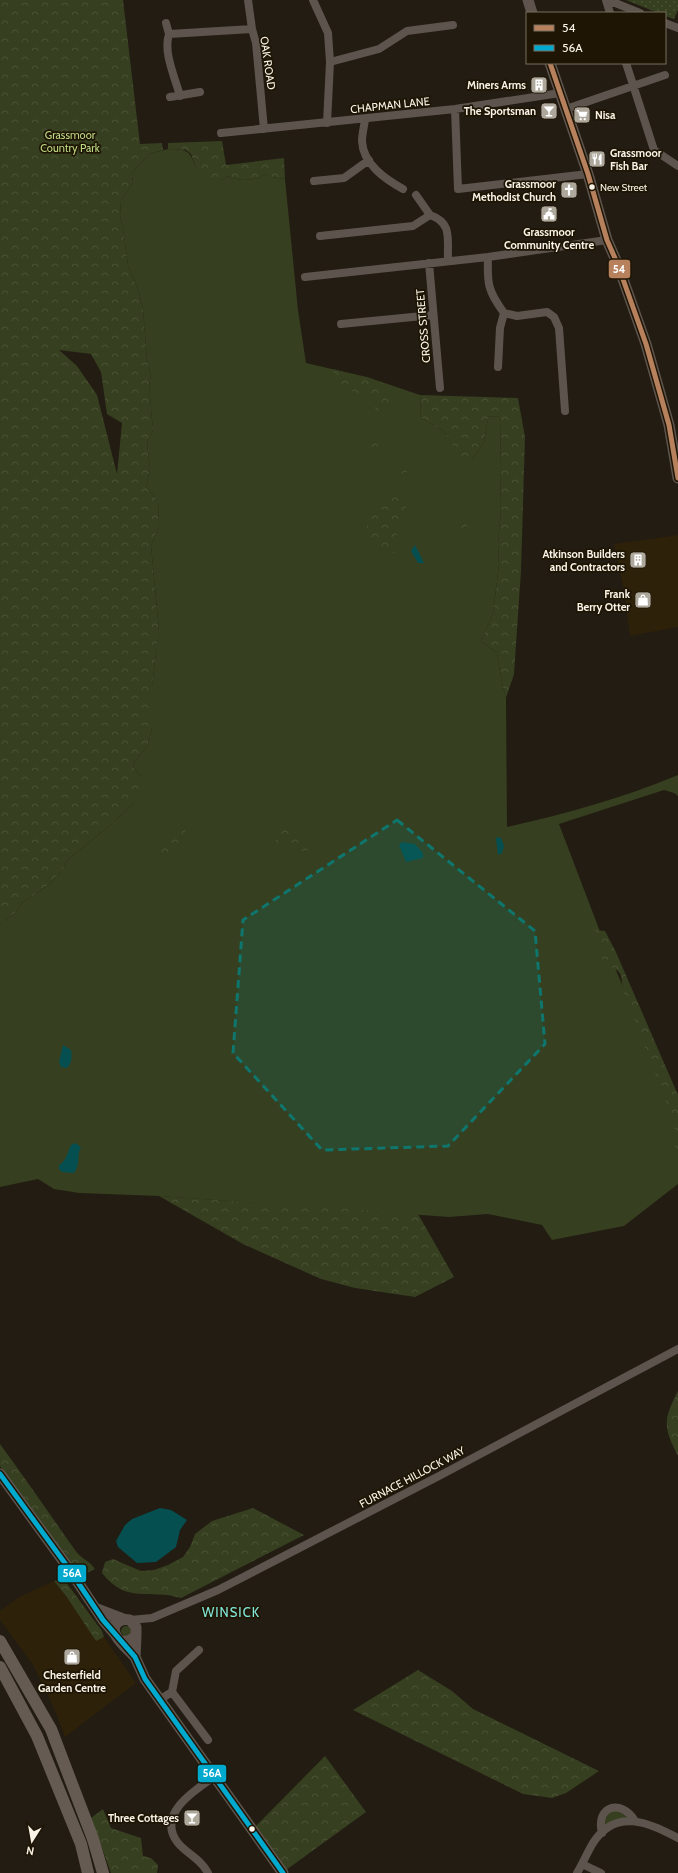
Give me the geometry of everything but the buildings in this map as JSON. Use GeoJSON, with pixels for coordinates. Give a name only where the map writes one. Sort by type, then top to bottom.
{"type":"FeatureCollection","features":[{"type":"Feature","properties":{"kind":"highway"},"geometry":{"type":"LineString","coordinates":[[0,1641],[51,1729],[93,1839],[103,1873]]}},
{"type":"Feature","properties":{"kind":"highway"},"geometry":{"type":"LineString","coordinates":[[0,1667],[37,1736],[81,1844],[88,1873]]}},
{"type":"Feature","properties":{"kind":"main road"},"geometry":{"type":"LineString","coordinates":[[528,0],[532,12]]}},
{"type":"Feature","properties":{"kind":"main road"},"geometry":{"type":"LineString","coordinates":[[550,64],[588,174],[607,240],[646,344],[669,425],[678,478]]}},
{"type":"Feature","properties":{"kind":"main road"},"geometry":{"type":"LineString","coordinates":[[0,1474],[103,1620],[135,1657],[145,1679],[159,1700],[283,1873]]}},
{"type":"Feature","properties":{"kind":"main road"},"geometry":{"type":"LineString","coordinates":[[97,1610],[127,1620],[136,1627],[135,1657]]}},
{"type":"Feature","properties":{"kind":"main road"},"geometry":{"type":"LineString","coordinates":[[117,1637],[116,1624],[127,1620]]}},
{"type":"Feature","properties":{"kind":"main road"},"geometry":{"type":"LineString","coordinates":[[117,1637],[129,1641],[136,1634]]}},
{"type":"Feature","properties":{"kind":"street","name":"OAK ROAD"},"geometry":{"type":"LineString","coordinates":[[248,0],[252,29],[256,43],[264,129]]}},
{"type":"Feature","properties":{"kind":"street"},"geometry":{"type":"LineString","coordinates":[[313,0],[328,33],[330,62],[327,122]]}},
{"type":"Feature","properties":{"kind":"street"},"geometry":{"type":"LineString","coordinates":[[607,0],[610,12]]}},
{"type":"Feature","properties":{"kind":"street"},"geometry":{"type":"LineString","coordinates":[[607,0],[637,12]]}},
{"type":"Feature","properties":{"kind":"street"},"geometry":{"type":"LineString","coordinates":[[166,23],[169,34],[167,43],[169,57],[180,96]]}},
{"type":"Feature","properties":{"kind":"street"},"geometry":{"type":"LineString","coordinates":[[666,23],[678,28]]}},
{"type":"Feature","properties":{"kind":"street"},"geometry":{"type":"LineString","coordinates":[[330,62],[379,49],[407,31],[453,25]]}},
{"type":"Feature","properties":{"kind":"street"},"geometry":{"type":"LineString","coordinates":[[169,34],[252,29]]}},
{"type":"Feature","properties":{"kind":"street"},"geometry":{"type":"LineString","coordinates":[[626,64],[654,150],[678,166]]}},
{"type":"Feature","properties":{"kind":"street"},"geometry":{"type":"LineString","coordinates":[[566,109],[665,75]]}},
{"type":"Feature","properties":{"kind":"street"},"geometry":{"type":"LineString","coordinates":[[170,97],[200,92]]}},
{"type":"Feature","properties":{"kind":"street","name":"CHAPMAN LANE"},"geometry":{"type":"LineString","coordinates":[[221,133],[327,122],[365,120],[454,109],[560,93]]}},
{"type":"Feature","properties":{"kind":"street"},"geometry":{"type":"LineString","coordinates":[[454,109],[458,190],[588,174]]}},
{"type":"Feature","properties":{"kind":"street"},"geometry":{"type":"LineString","coordinates":[[365,120],[362,141],[365,154],[377,172],[403,189]]}},
{"type":"Feature","properties":{"kind":"street"},"geometry":{"type":"LineString","coordinates":[[314,181],[344,178],[369,160]]}},
{"type":"Feature","properties":{"kind":"street"},"geometry":{"type":"LineString","coordinates":[[416,195],[430,215],[440,219],[446,226],[448,261]]}},
{"type":"Feature","properties":{"kind":"street"},"geometry":{"type":"LineString","coordinates":[[320,236],[413,226],[430,215]]}},
{"type":"Feature","properties":{"kind":"street"},"geometry":{"type":"LineString","coordinates":[[305,277],[488,257],[607,240]]}},
{"type":"Feature","properties":{"kind":"street"},"geometry":{"type":"LineString","coordinates":[[488,257],[487,279],[492,298],[504,314],[517,316],[547,312],[554,317],[559,328],[565,411]]}},
{"type":"Feature","properties":{"kind":"street","name":"CROSS STREET"},"geometry":{"type":"LineString","coordinates":[[429,263],[440,388]]}},
{"type":"Feature","properties":{"kind":"street"},"geometry":{"type":"LineString","coordinates":[[498,367],[500,328],[504,314]]}},
{"type":"Feature","properties":{"kind":"street"},"geometry":{"type":"LineString","coordinates":[[341,324],[433,315]]}},
{"type":"Feature","properties":{"kind":"street","name":"FURNACE HILLOCK WAY"},"geometry":{"type":"LineString","coordinates":[[127,1620],[152,1618],[238,1579],[678,1349]]}},
{"type":"Feature","properties":{"kind":"street","name":"FURNACE HILLOCK WAY"},"geometry":{"type":"LineString","coordinates":[[136,1634],[152,1618]]}},
{"type":"Feature","properties":{"kind":"street"},"geometry":{"type":"LineString","coordinates":[[159,1700],[172,1692],[176,1671],[200,1650]]}},
{"type":"Feature","properties":{"kind":"street"},"geometry":{"type":"LineString","coordinates":[[172,1692],[208,1740]]}},
{"type":"Feature","properties":{"kind":"street"},"geometry":{"type":"LineString","coordinates":[[208,1873],[205,1866],[197,1858],[178,1843],[170,1827],[176,1807],[214,1777]]}},
{"type":"Feature","properties":{"kind":"street"},"geometry":{"type":"LineString","coordinates":[[602,1833],[600,1826],[603,1817],[611,1807],[616,1807],[629,1813],[635,1821]]}},
{"type":"Feature","properties":{"kind":"street"},"geometry":{"type":"LineString","coordinates":[[577,1873],[594,1842],[602,1833],[618,1823],[635,1821],[650,1824],[678,1838]]}},
{"type":"Feature","properties":{"kind":"street"},"geometry":{"type":"LineString","coordinates":[[582,1864],[601,1873]]}},
{"type":"Feature","properties":{"kind":"highlighted area"},"geometry":{"type":"Polygon","coordinates":[[[397,820],[535,931],[545,1044],[448,1146],[322,1150],[233,1053],[243,920],[397,820]]]}},
{"type":"Feature","properties":{"kind":"shaded area"},"geometry":{"type":"Polygon","coordinates":[[[678,535],[678,627],[630,636],[623,586],[614,544],[678,535]]]}},
{"type":"Feature","properties":{"kind":"shaded area","name":"Chesterfield Garden Centre"},"geometry":{"type":"Polygon","coordinates":[[[54,1581],[96,1640],[104,1637],[136,1683],[65,1737],[53,1706],[33,1665],[0,1620],[0,1611],[19,1597],[54,1581]]]}},
{"type":"Feature","properties":{"kind":"green space","name":"Grassmoor Country Park"},"geometry":{"type":"Polygon","coordinates":[[[0,0],[123,0],[140,144],[162,143],[163,150],[149,154],[132,173],[133,183],[121,200],[120,216],[128,266],[138,289],[143,309],[147,360],[151,375],[149,386],[153,431],[147,442],[150,469],[146,487],[158,501],[159,527],[151,546],[159,631],[152,685],[152,728],[148,745],[134,763],[133,767],[142,777],[141,789],[133,804],[107,828],[67,860],[63,869],[50,884],[22,903],[15,913],[0,924],[0,0]],[[59,350],[77,366],[97,395],[117,474],[122,423],[107,414],[101,372],[91,354],[59,350]]]}},
{"type":"Feature","properties":{"kind":"green space"},"geometry":{"type":"Polygon","coordinates":[[[626,0],[678,0],[678,10],[674,19],[666,16],[666,12],[656,12],[626,0]]]}},
{"type":"Feature","properties":{"kind":"green space"},"geometry":{"type":"Polygon","coordinates":[[[222,141],[226,165],[284,158],[285,179],[271,177],[266,174],[247,180],[228,176],[221,181],[208,181],[196,168],[191,154],[186,150],[168,149],[168,143],[222,141]]]}},
{"type":"Feature","properties":{"kind":"green space"},"geometry":{"type":"Polygon","coordinates":[[[168,149],[184,150],[191,157],[196,168],[221,181],[228,176],[247,180],[266,174],[271,177],[285,179],[298,310],[306,363],[367,377],[420,395],[421,418],[444,431],[450,441],[472,460],[484,443],[488,417],[498,416],[501,422],[501,508],[498,545],[499,565],[493,614],[481,641],[497,653],[506,698],[507,827],[594,805],[678,775],[678,796],[664,790],[559,824],[604,942],[678,1116],[678,1184],[624,1226],[552,1240],[542,1225],[488,1214],[449,1217],[159,1196],[79,1193],[54,1189],[38,1179],[0,1187],[0,924],[15,913],[22,903],[50,884],[63,869],[67,860],[107,828],[133,804],[142,777],[133,767],[134,763],[148,745],[152,728],[152,685],[159,630],[151,546],[159,527],[158,501],[146,487],[150,469],[147,442],[153,431],[149,386],[151,375],[147,360],[143,309],[138,289],[128,266],[120,216],[121,200],[133,183],[132,173],[149,154],[168,149]]]}},
{"type":"Feature","properties":{"kind":"green space"},"geometry":{"type":"Polygon","coordinates":[[[333,369],[392,386],[388,411],[377,411],[367,397],[336,385],[333,369]]]}},
{"type":"Feature","properties":{"kind":"green space"},"geometry":{"type":"Polygon","coordinates":[[[420,395],[518,398],[525,437],[521,571],[514,674],[506,698],[497,653],[481,641],[493,614],[499,565],[498,545],[501,508],[501,422],[498,416],[488,417],[484,443],[472,460],[460,458],[444,431],[421,418],[420,395]]]}},
{"type":"Feature","properties":{"kind":"green space"},"geometry":{"type":"Polygon","coordinates":[[[370,442],[376,442],[379,448],[376,460],[371,464],[368,453],[371,448],[370,442]]]}},
{"type":"Feature","properties":{"kind":"green space"},"geometry":{"type":"Polygon","coordinates":[[[399,463],[406,468],[407,472],[404,474],[401,473],[396,467],[399,463]]]}},
{"type":"Feature","properties":{"kind":"green space"},"geometry":{"type":"Polygon","coordinates":[[[401,496],[406,506],[407,522],[398,529],[395,552],[384,556],[365,539],[369,513],[377,506],[381,498],[401,496]]]}},
{"type":"Feature","properties":{"kind":"green space"},"geometry":{"type":"Polygon","coordinates":[[[462,517],[466,518],[467,523],[467,531],[464,539],[459,528],[459,519],[462,517]]]}},
{"type":"Feature","properties":{"kind":"green space"},"geometry":{"type":"Polygon","coordinates":[[[193,818],[173,853],[162,860],[157,858],[182,819],[193,818]]]}},
{"type":"Feature","properties":{"kind":"green space"},"geometry":{"type":"Polygon","coordinates":[[[288,823],[299,834],[322,849],[300,851],[274,847],[274,843],[288,823]]]}},
{"type":"Feature","properties":{"kind":"green space"},"geometry":{"type":"Polygon","coordinates":[[[594,930],[605,931],[615,950],[678,1095],[678,1154],[675,1147],[674,1128],[668,1107],[623,991],[621,976],[618,971],[605,965],[599,953],[602,944],[594,930]]]}},
{"type":"Feature","properties":{"kind":"green space"},"geometry":{"type":"Polygon","coordinates":[[[159,1196],[418,1214],[454,1277],[415,1297],[355,1288],[321,1279],[243,1244],[159,1196]]]}},
{"type":"Feature","properties":{"kind":"green space"},"geometry":{"type":"Polygon","coordinates":[[[678,1391],[678,1456],[667,1430],[667,1417],[678,1391]]]}},
{"type":"Feature","properties":{"kind":"green space"},"geometry":{"type":"Polygon","coordinates":[[[0,1444],[77,1553],[95,1569],[77,1578],[0,1466],[0,1444]]]}},
{"type":"Feature","properties":{"kind":"green space"},"geometry":{"type":"Polygon","coordinates":[[[253,1508],[304,1535],[181,1598],[169,1595],[138,1594],[129,1592],[120,1589],[111,1583],[102,1573],[105,1562],[113,1559],[141,1571],[154,1570],[168,1565],[183,1557],[190,1547],[195,1534],[212,1521],[253,1508]]]}},
{"type":"Feature","properties":{"kind":"green space"},"geometry":{"type":"Polygon","coordinates":[[[63,1578],[102,1631],[104,1637],[96,1641],[66,1596],[54,1581],[63,1578]]]}},
{"type":"Feature","properties":{"kind":"green space"},"geometry":{"type":"Polygon","coordinates":[[[124,1626],[128,1626],[130,1627],[130,1635],[124,1636],[121,1633],[121,1629],[124,1626]]]}},
{"type":"Feature","properties":{"kind":"green space"},"geometry":{"type":"Polygon","coordinates":[[[418,1670],[452,1691],[473,1709],[599,1771],[566,1793],[552,1798],[523,1794],[353,1710],[418,1670]]]}},
{"type":"Feature","properties":{"kind":"green space"},"geometry":{"type":"Polygon","coordinates":[[[325,1756],[366,1812],[286,1870],[255,1827],[325,1756]]]}},
{"type":"Feature","properties":{"kind":"green space"},"geometry":{"type":"Polygon","coordinates":[[[103,1809],[111,1828],[141,1838],[143,1856],[151,1858],[158,1865],[157,1873],[111,1873],[91,1818],[103,1809]]]}},
{"type":"Feature","properties":{"kind":"green space"},"geometry":{"type":"Polygon","coordinates":[[[616,1810],[630,1818],[605,1826],[603,1824],[608,1813],[616,1810]]]}},
{"type":"Feature","properties":{"kind":"water"},"geometry":{"type":"Polygon","coordinates":[[[415,545],[424,563],[418,563],[411,551],[415,545]]]}},
{"type":"Feature","properties":{"kind":"water"},"geometry":{"type":"Polygon","coordinates":[[[497,837],[501,838],[504,846],[502,853],[498,855],[496,839],[497,837]]]}},
{"type":"Feature","properties":{"kind":"water"},"geometry":{"type":"Polygon","coordinates":[[[402,842],[415,844],[423,853],[423,858],[406,862],[399,845],[402,842]]]}},
{"type":"Feature","properties":{"kind":"water"},"geometry":{"type":"Polygon","coordinates":[[[63,1045],[71,1050],[72,1055],[70,1064],[67,1068],[61,1067],[59,1062],[63,1045]]]}},
{"type":"Feature","properties":{"kind":"water"},"geometry":{"type":"Polygon","coordinates":[[[75,1143],[81,1147],[76,1170],[74,1173],[62,1172],[59,1169],[59,1165],[65,1159],[71,1145],[75,1143]]]}},
{"type":"Feature","properties":{"kind":"water"},"geometry":{"type":"Polygon","coordinates":[[[160,1508],[171,1510],[187,1520],[180,1530],[176,1547],[156,1562],[137,1563],[118,1547],[116,1541],[125,1525],[132,1519],[160,1508]]]}},
{"type":"Feature","properties":{"kind":"transit line","name":"54"},"geometry":{"type":"LineString","coordinates":[[550,64],[588,174],[607,240],[618,265],[646,344],[669,425],[678,478]]}},
{"type":"Feature","properties":{"kind":"transit line","name":"56A"},"geometry":{"type":"LineString","coordinates":[[0,1474],[67,1566],[103,1620],[135,1657],[145,1679],[283,1873]]}},
{"type":"Feature","properties":{"kind":"place","name":"Miners Arms"},"geometry":{"type":"Point","coordinates":[539,85]}},
{"type":"Feature","properties":{"kind":"place","name":"The Sportsman"},"geometry":{"type":"Point","coordinates":[549,111]}},
{"type":"Feature","properties":{"kind":"place","name":"Nisa"},"geometry":{"type":"Point","coordinates":[582,115]}},
{"type":"Feature","properties":{"kind":"place","name":"Grassmoor Fish Bar"},"geometry":{"type":"Point","coordinates":[597,159]}},
{"type":"Feature","properties":{"kind":"place","name":"New Street"},"geometry":{"type":"Point","coordinates":[592,187]}},
{"type":"Feature","properties":{"kind":"place","name":"Grassmoor Methodist Church"},"geometry":{"type":"Point","coordinates":[569,190]}},
{"type":"Feature","properties":{"kind":"place","name":"Grassmoor Community Centre"},"geometry":{"type":"Point","coordinates":[549,214]}},
{"type":"Feature","properties":{"kind":"place","name":"Atkinson Builders and Contractors"},"geometry":{"type":"Point","coordinates":[638,560]}},
{"type":"Feature","properties":{"kind":"place","name":"Frank Berry Otter"},"geometry":{"type":"Point","coordinates":[643,600]}},
{"type":"Feature","properties":{"kind":"place","name":"Chesterfield Garden Centre"},"geometry":{"type":"Point","coordinates":[72,1657]}},
{"type":"Feature","properties":{"kind":"place","name":"Three Cottages"},"geometry":{"type":"Point","coordinates":[192,1818]}},
{"type":"Feature","properties":{"kind":"district","name":"WINSICK"},"geometry":{"type":"Point","coordinates":[231,1612]}}]}
